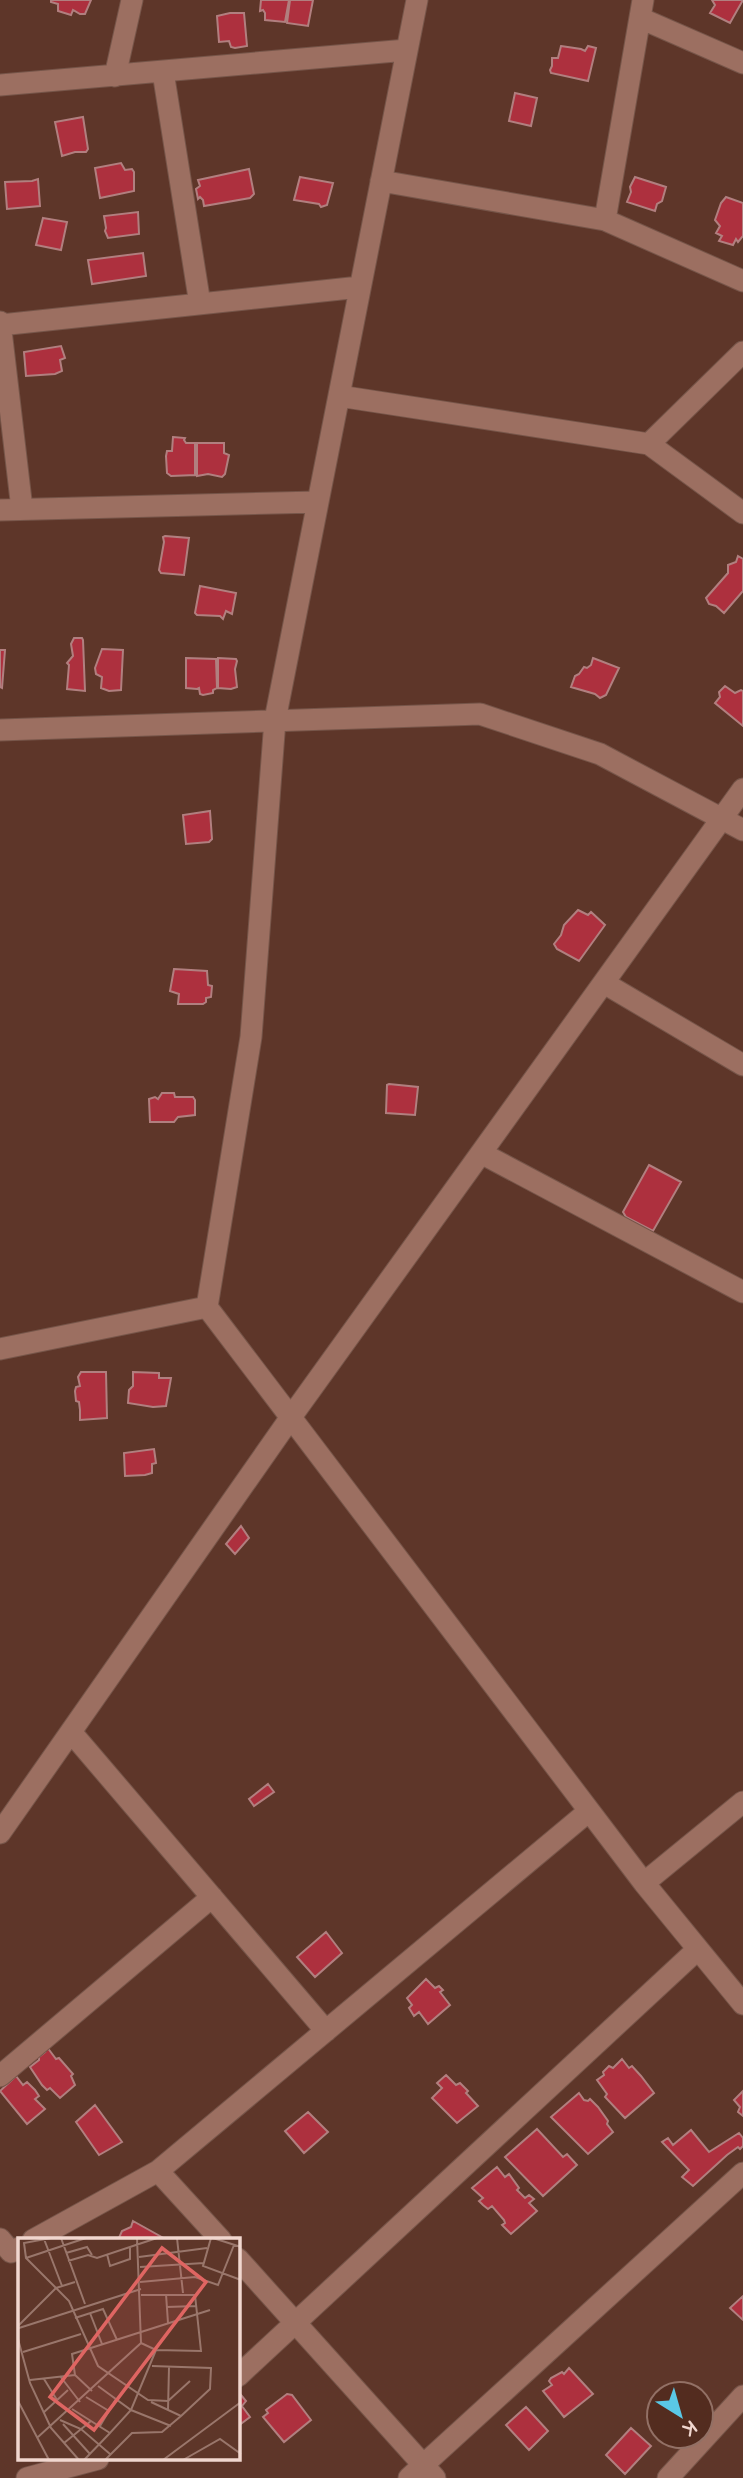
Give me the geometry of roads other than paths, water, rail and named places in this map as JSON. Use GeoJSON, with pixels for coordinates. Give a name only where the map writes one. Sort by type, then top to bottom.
{"type":"FeatureCollection","features":[{"type":"Feature","properties":{"kind":"street"},"geometry":{"type":"LineString","coordinates":[[115,76],[132,0]]}},
{"type":"Feature","properties":{"kind":"street"},"geometry":{"type":"LineString","coordinates":[[417,0],[275,720],[251,1037],[207,1307],[644,1883],[743,2004]]}},
{"type":"Feature","properties":{"kind":"street"},"geometry":{"type":"LineString","coordinates":[[605,220],[641,9],[743,63]]}},
{"type":"Feature","properties":{"kind":"street"},"geometry":{"type":"LineString","coordinates":[[0,85],[407,50]]}},
{"type":"Feature","properties":{"kind":"street"},"geometry":{"type":"LineString","coordinates":[[163,72],[200,304]]}},
{"type":"Feature","properties":{"kind":"street"},"geometry":{"type":"LineString","coordinates":[[381,181],[605,220],[743,281]]}},
{"type":"Feature","properties":{"kind":"street"},"geometry":{"type":"LineString","coordinates":[[22,509],[0,323],[360,287]]}},
{"type":"Feature","properties":{"kind":"street"},"geometry":{"type":"LineString","coordinates":[[649,444],[743,352]]}},
{"type":"Feature","properties":{"kind":"street"},"geometry":{"type":"LineString","coordinates":[[339,396],[649,444],[743,513]]}},
{"type":"Feature","properties":{"kind":"street"},"geometry":{"type":"LineString","coordinates":[[0,510],[318,502]]}},
{"type":"Feature","properties":{"kind":"street"},"geometry":{"type":"LineString","coordinates":[[0,730],[480,714],[600,754],[743,830]]}},
{"type":"Feature","properties":{"kind":"street"},"geometry":{"type":"LineString","coordinates":[[0,1833],[290,1417],[743,789]]}},
{"type":"Feature","properties":{"kind":"street"},"geometry":{"type":"LineString","coordinates":[[604,983],[743,1065]]}},
{"type":"Feature","properties":{"kind":"street"},"geometry":{"type":"LineString","coordinates":[[481,1153],[743,1292]]}},
{"type":"Feature","properties":{"kind":"street"},"geometry":{"type":"LineString","coordinates":[[0,1349],[207,1307]]}},
{"type":"Feature","properties":{"kind":"street"},"geometry":{"type":"LineString","coordinates":[[71,1732],[326,2031]]}},
{"type":"Feature","properties":{"kind":"street"},"geometry":{"type":"LineString","coordinates":[[644,1883],[743,1802]]}},
{"type":"Feature","properties":{"kind":"street"},"geometry":{"type":"LineString","coordinates":[[37,2238],[158,2171],[589,1811]]}},
{"type":"Feature","properties":{"kind":"street"},"geometry":{"type":"LineString","coordinates":[[0,2076],[212,1897]]}},
{"type":"Feature","properties":{"kind":"street"},"geometry":{"type":"LineString","coordinates":[[240,2374],[698,1949]]}},
{"type":"Feature","properties":{"kind":"street"},"geometry":{"type":"LineString","coordinates":[[158,2171],[219,2238]]}},
{"type":"Feature","properties":{"kind":"street"},"geometry":{"type":"LineString","coordinates":[[240,2261],[423,2474],[743,2173]]}},
{"type":"Feature","properties":{"kind":"street"},"geometry":{"type":"LineString","coordinates":[[0,2239],[11,2252],[18,2248]]}},
{"type":"Feature","properties":{"kind":"street"},"geometry":{"type":"LineString","coordinates":[[668,2478],[743,2396]]}},
{"type":"Feature","properties":{"kind":"street"},"geometry":{"type":"LineString","coordinates":[[27,2478],[97,2466]]}}]}
